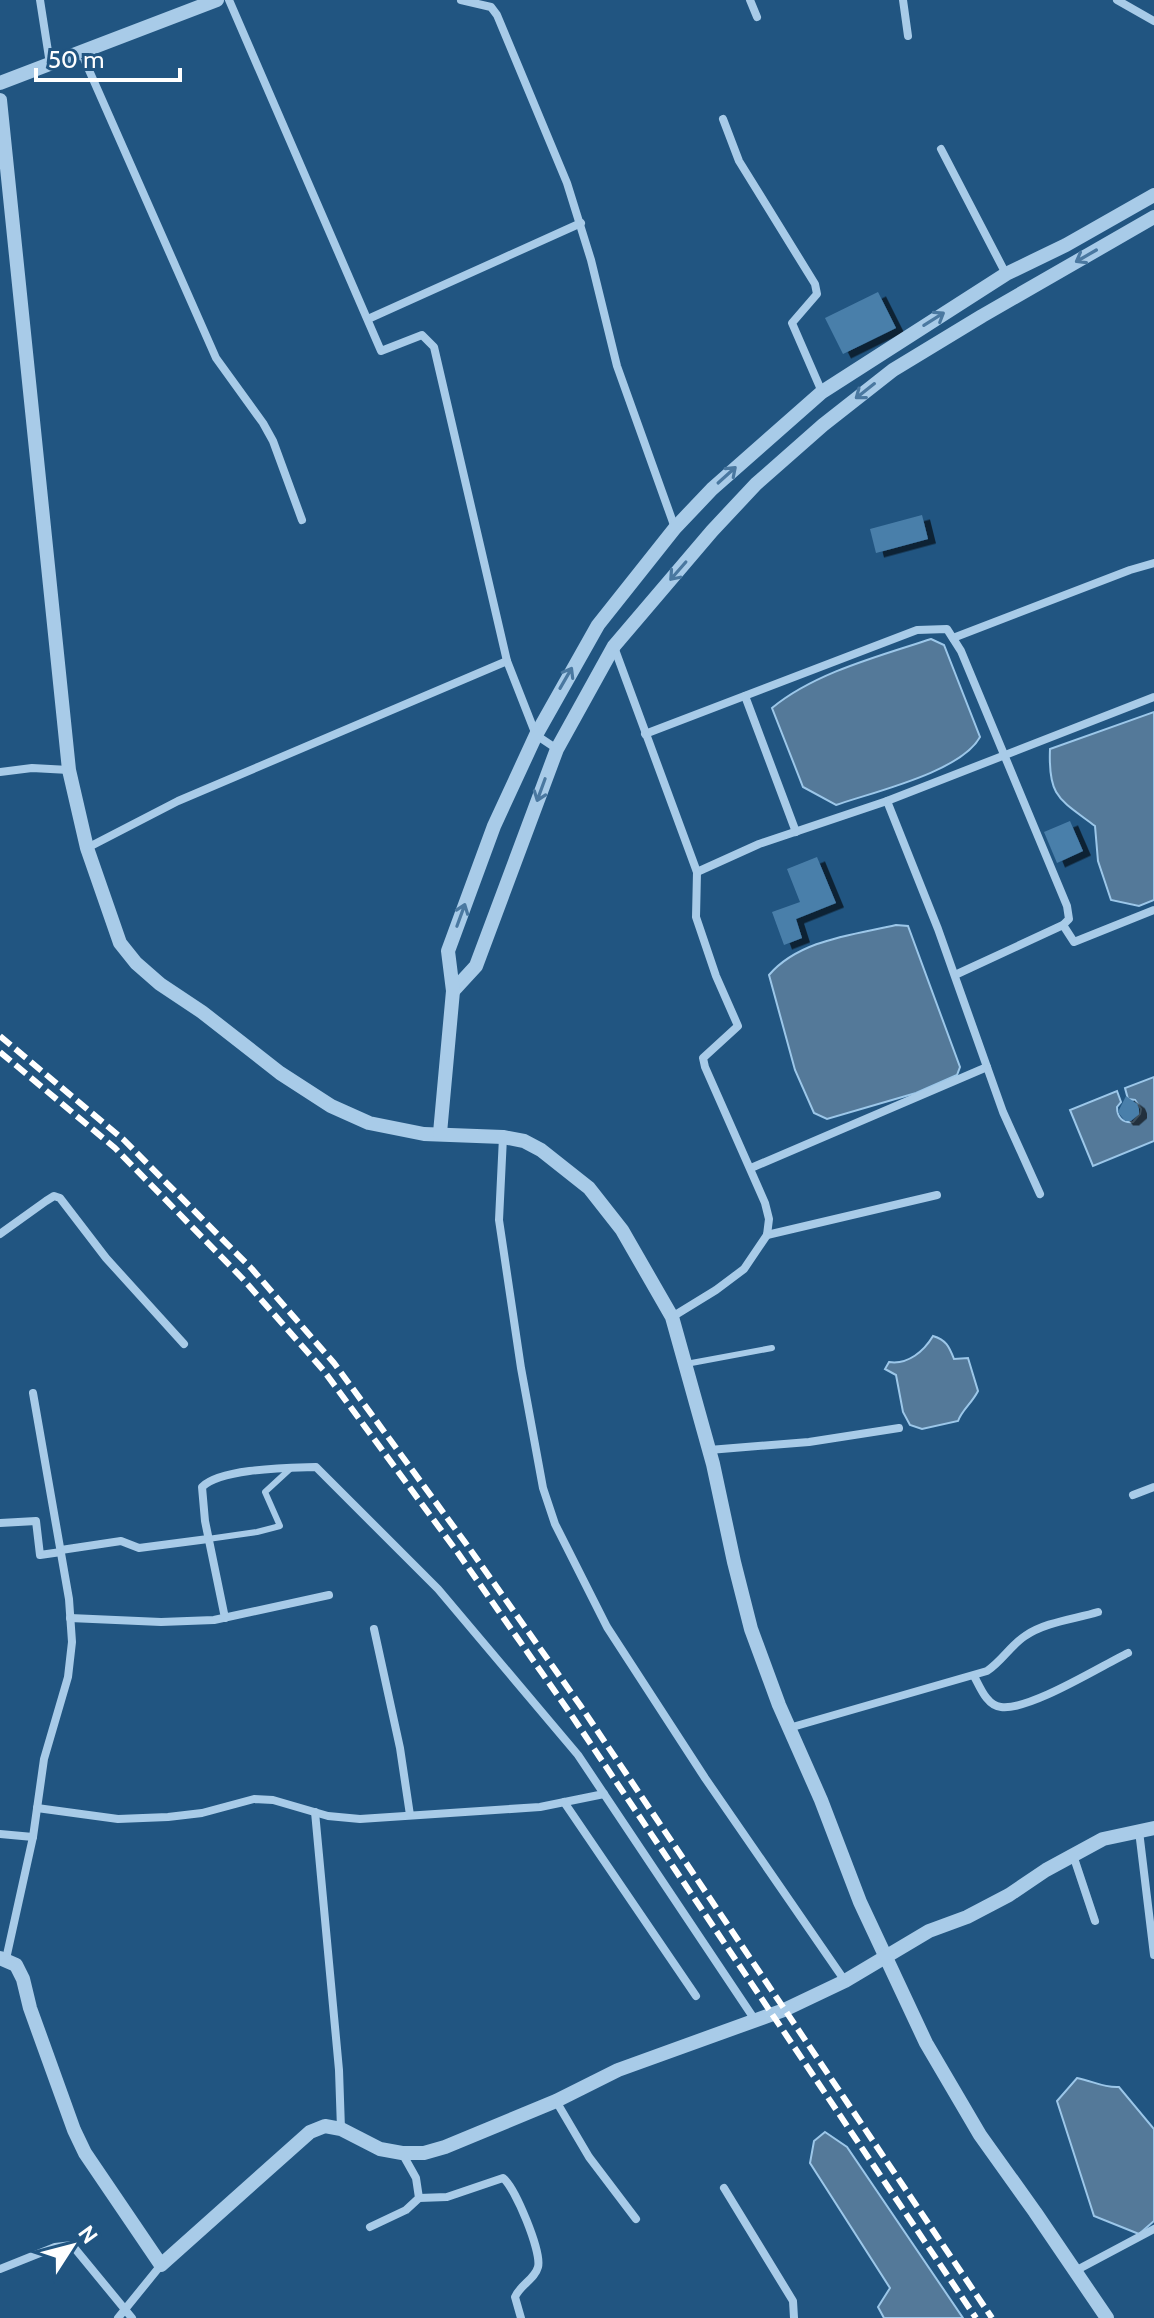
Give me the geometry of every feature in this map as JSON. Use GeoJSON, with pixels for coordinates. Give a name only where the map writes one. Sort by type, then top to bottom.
{"type":"FeatureCollection","features":[{"type":"Feature","properties":{"kind":"street"},"geometry":{"type":"LineString","coordinates":[[40,0],[50,64]]}},
{"type":"Feature","properties":{"kind":"street"},"geometry":{"type":"LineString","coordinates":[[229,0],[381,351],[422,335],[434,347],[507,661],[536,735],[557,749]]}},
{"type":"Feature","properties":{"kind":"street"},"geometry":{"type":"LineString","coordinates":[[461,0],[482,3],[491,7],[497,15],[552,143],[581,223],[617,366],[675,528]]}},
{"type":"Feature","properties":{"kind":"street"},"geometry":{"type":"LineString","coordinates":[[750,0],[757,17]]}},
{"type":"Feature","properties":{"kind":"street"},"geometry":{"type":"LineString","coordinates":[[903,0],[908,36]]}},
{"type":"Feature","properties":{"kind":"street"},"geometry":{"type":"LineString","coordinates":[[1117,0],[1154,21]]}},
{"type":"Feature","properties":{"kind":"street"},"geometry":{"type":"LineString","coordinates":[[0,83],[208,2]]}},
{"type":"Feature","properties":{"kind":"street"},"geometry":{"type":"LineString","coordinates":[[81,52],[216,358],[263,423],[302,520]]}},
{"type":"Feature","properties":{"kind":"street"},"geometry":{"type":"LineString","coordinates":[[0,100],[69,770],[87,848],[120,943],[136,963],[160,984],[202,1012],[280,1073],[331,1106],[369,1123],[424,1134],[503,1137],[524,1141],[541,1150],[589,1188],[622,1230],[672,1317],[709,1450],[751,1629],[860,1902],[926,2043],[980,2135],[1107,2318]]}},
{"type":"Feature","properties":{"kind":"street"},"geometry":{"type":"LineString","coordinates":[[723,119],[739,161],[815,284],[817,294],[792,323],[822,392]]}},
{"type":"Feature","properties":{"kind":"street"},"geometry":{"type":"LineString","coordinates":[[941,149],[1006,274]]}},
{"type":"Feature","properties":{"kind":"street"},"geometry":{"type":"LineString","coordinates":[[440,1133],[453,991],[448,951],[494,826],[536,735],[598,625],[675,528],[712,489],[822,392],[1006,274],[1066,245],[1154,195]]}},
{"type":"Feature","properties":{"kind":"street"},"geometry":{"type":"LineString","coordinates":[[453,991],[476,966],[557,749],[614,646],[756,484],[867,389],[969,323],[1154,217]]}},
{"type":"Feature","properties":{"kind":"street"},"geometry":{"type":"LineString","coordinates":[[368,319],[581,223]]}},
{"type":"Feature","properties":{"kind":"street"},"geometry":{"type":"LineString","coordinates":[[953,638],[1154,563]]}},
{"type":"Feature","properties":{"kind":"street"},"geometry":{"type":"LineString","coordinates":[[645,734],[917,630],[947,629],[1067,906],[1069,919],[1063,925],[955,975]]}},
{"type":"Feature","properties":{"kind":"street"},"geometry":{"type":"LineString","coordinates":[[614,646],[697,872],[696,917],[716,976],[738,1026],[703,1058],[705,1067],[751,1168],[769,1219],[767,1235],[744,1269],[672,1317]]}},
{"type":"Feature","properties":{"kind":"street"},"geometry":{"type":"LineString","coordinates":[[87,848],[178,801],[507,661]]}},
{"type":"Feature","properties":{"kind":"street"},"geometry":{"type":"LineString","coordinates":[[745,696],[796,832]]}},
{"type":"Feature","properties":{"kind":"street"},"geometry":{"type":"LineString","coordinates":[[697,872],[759,844],[887,801],[1154,697]]}},
{"type":"Feature","properties":{"kind":"street"},"geometry":{"type":"LineString","coordinates":[[0,772],[32,768],[69,770]]}},
{"type":"Feature","properties":{"kind":"street"},"geometry":{"type":"LineString","coordinates":[[887,801],[955,975],[1003,1112],[1040,1194]]}},
{"type":"Feature","properties":{"kind":"street"},"geometry":{"type":"LineString","coordinates":[[1063,925],[1074,942],[1154,910]]}},
{"type":"Feature","properties":{"kind":"street"},"geometry":{"type":"LineString","coordinates":[[751,1168],[987,1067]]}},
{"type":"Feature","properties":{"kind":"street"},"geometry":{"type":"LineString","coordinates":[[503,1137],[499,1220],[543,1488],[555,1524],[579,1577],[615,1640],[705,1778],[845,1981]]}},
{"type":"Feature","properties":{"kind":"street"},"geometry":{"type":"LineString","coordinates":[[767,1235],[937,1195]]}},
{"type":"Feature","properties":{"kind":"street"},"geometry":{"type":"LineString","coordinates":[[0,1234],[54,1196],[60,1198],[106,1258],[184,1344]]}},
{"type":"Feature","properties":{"kind":"street"},"geometry":{"type":"LineString","coordinates":[[33,1393],[61,1551],[72,1642],[68,1677],[44,1759],[33,1837],[3,1959],[16,1965],[23,1979],[35,2021],[85,2153],[161,2265]]}},
{"type":"Feature","properties":{"kind":"street"},"geometry":{"type":"LineString","coordinates":[[709,1450],[809,1442],[899,1428]]}},
{"type":"Feature","properties":{"kind":"street"},"geometry":{"type":"LineString","coordinates":[[225,1618],[201,1493],[206,1483],[266,1468],[316,1467],[438,1589],[578,1755],[755,2020]]}},
{"type":"Feature","properties":{"kind":"street"},"geometry":{"type":"LineString","coordinates":[[1133,1495],[1154,1487]]}},
{"type":"Feature","properties":{"kind":"street"},"geometry":{"type":"LineString","coordinates":[[0,1523],[36,1521],[40,1555],[121,1541],[139,1548],[208,1539]]}},
{"type":"Feature","properties":{"kind":"street"},"geometry":{"type":"LineString","coordinates":[[70,1618],[161,1622],[225,1618],[329,1595]]}},
{"type":"Feature","properties":{"kind":"street"},"geometry":{"type":"LineString","coordinates":[[789,1728],[974,1676],[999,1663],[1022,1637],[1034,1630],[1098,1612]]}},
{"type":"Feature","properties":{"kind":"street"},"geometry":{"type":"LineString","coordinates":[[374,1629],[400,1748],[410,1815]]}},
{"type":"Feature","properties":{"kind":"street"},"geometry":{"type":"LineString","coordinates":[[974,1676],[991,1703],[1000,1708],[1015,1706],[1051,1693],[1128,1653]]}},
{"type":"Feature","properties":{"kind":"street"},"geometry":{"type":"LineString","coordinates":[[37,1808],[118,1819],[168,1817],[202,1813],[254,1799],[273,1800],[315,1812],[360,1819],[540,1807],[604,1794]]}},
{"type":"Feature","properties":{"kind":"street"},"geometry":{"type":"LineString","coordinates":[[564,1802],[696,1996]]}},
{"type":"Feature","properties":{"kind":"street"},"geometry":{"type":"LineString","coordinates":[[315,1812],[339,2070],[341,2129]]}},
{"type":"Feature","properties":{"kind":"street"},"geometry":{"type":"LineString","coordinates":[[118,2318],[161,2265],[310,2132],[325,2126],[341,2129],[380,2149],[402,2153],[424,2153],[445,2147],[556,2101],[618,2070],[784,2010],[845,1981],[929,1931],[967,1917],[1009,1895],[1103,1839],[1147,1829],[1154,1955]]}},
{"type":"Feature","properties":{"kind":"street"},"geometry":{"type":"LineString","coordinates":[[0,1834],[33,1837]]}},
{"type":"Feature","properties":{"kind":"street"},"geometry":{"type":"LineString","coordinates":[[1073,1855],[1095,1921]]}},
{"type":"Feature","properties":{"kind":"street"},"geometry":{"type":"LineString","coordinates":[[556,2101],[589,2157],[636,2219]]}},
{"type":"Feature","properties":{"kind":"street"},"geometry":{"type":"LineString","coordinates":[[402,2153],[416,2178],[419,2198]]}},
{"type":"Feature","properties":{"kind":"street"},"geometry":{"type":"LineString","coordinates":[[370,2227],[406,2210],[419,2198],[447,2197],[503,2178],[507,2180],[519,2201],[539,2260],[535,2273],[515,2297],[521,2318]]}},
{"type":"Feature","properties":{"kind":"street"},"geometry":{"type":"LineString","coordinates":[[724,2188],[793,2301],[794,2318]]}},
{"type":"Feature","properties":{"kind":"street"},"geometry":{"type":"LineString","coordinates":[[1075,2271],[1154,2229]]}},
{"type":"Feature","properties":{"kind":"street"},"geometry":{"type":"LineString","coordinates":[[0,2269],[55,2247],[72,2245],[132,2318]]}},
{"type":"Feature","properties":{"kind":"lane"},"geometry":{"type":"LineString","coordinates":[[686,1364],[772,1348]]}},
{"type":"Feature","properties":{"kind":"lane"},"geometry":{"type":"LineString","coordinates":[[208,1539],[280,1526],[265,1492],[292,1468]]}},
{"type":"Feature","properties":{"kind":"water"},"geometry":{"type":"Polygon","coordinates":[[[931,639],[944,645],[980,737],[970,749],[955,761],[915,779],[836,805],[803,787],[772,708],[827,675],[931,639]]]}},
{"type":"Feature","properties":{"kind":"water"},"geometry":{"type":"Polygon","coordinates":[[[1154,712],[1154,900],[1139,906],[1111,900],[1098,861],[1095,826],[1058,795],[1051,777],[1050,749],[1154,712]]]}},
{"type":"Feature","properties":{"kind":"water"},"geometry":{"type":"Polygon","coordinates":[[[896,925],[908,926],[960,1067],[957,1075],[916,1093],[827,1119],[814,1113],[795,1070],[769,975],[781,963],[811,946],[896,925]]]}},
{"type":"Feature","properties":{"kind":"water"},"geometry":{"type":"Polygon","coordinates":[[[1154,1077],[1154,1141],[1093,1166],[1070,1110],[1117,1091],[1121,1102],[1117,1107],[1119,1117],[1133,1122],[1141,1109],[1135,1100],[1128,1099],[1125,1088],[1154,1077]]]}},
{"type":"Feature","properties":{"kind":"water"},"geometry":{"type":"Polygon","coordinates":[[[933,1336],[946,1344],[954,1359],[968,1358],[978,1391],[958,1421],[922,1429],[910,1425],[903,1412],[896,1375],[885,1369],[889,1362],[915,1356],[933,1336]]]}},
{"type":"Feature","properties":{"kind":"water"},"geometry":{"type":"Polygon","coordinates":[[[1077,2078],[1119,2087],[1154,2129],[1154,2221],[1139,2234],[1094,2216],[1057,2101],[1077,2078]]]}},
{"type":"Feature","properties":{"kind":"water"},"geometry":{"type":"Polygon","coordinates":[[[825,2132],[847,2147],[963,2318],[884,2318],[878,2307],[890,2288],[810,2163],[814,2141],[825,2132]]]}},
{"type":"Feature","properties":{"kind":"building"},"geometry":{"type":"Polygon","coordinates":[[[878,292],[896,328],[843,354],[825,318],[878,292]]]}},
{"type":"Feature","properties":{"kind":"building"},"geometry":{"type":"Polygon","coordinates":[[[922,515],[928,539],[876,553],[870,529],[922,515]]]}},
{"type":"Feature","properties":{"kind":"building"},"geometry":{"type":"Polygon","coordinates":[[[1070,821],[1083,851],[1057,863],[1044,832],[1070,821]]]}},
{"type":"Feature","properties":{"kind":"building"},"geometry":{"type":"Polygon","coordinates":[[[817,857],[836,903],[796,919],[802,938],[784,945],[772,912],[800,902],[787,869],[817,857]]]}},
{"type":"Feature","properties":{"kind":"building"},"geometry":{"type":"Polygon","coordinates":[[[1126,1096],[1139,1109],[1139,1114],[1131,1121],[1125,1121],[1118,1112],[1126,1096]]]}},
{"type":"Feature","properties":{"kind":"railway"},"geometry":{"type":"LineString","coordinates":[[0,1036],[124,1140],[252,1269],[334,1363],[580,1705],[992,2318]]}},
{"type":"Feature","properties":{"kind":"railway"},"geometry":{"type":"LineString","coordinates":[[0,1052],[115,1148],[242,1278],[324,1371],[458,1553],[570,1713],[976,2318]]}}]}
